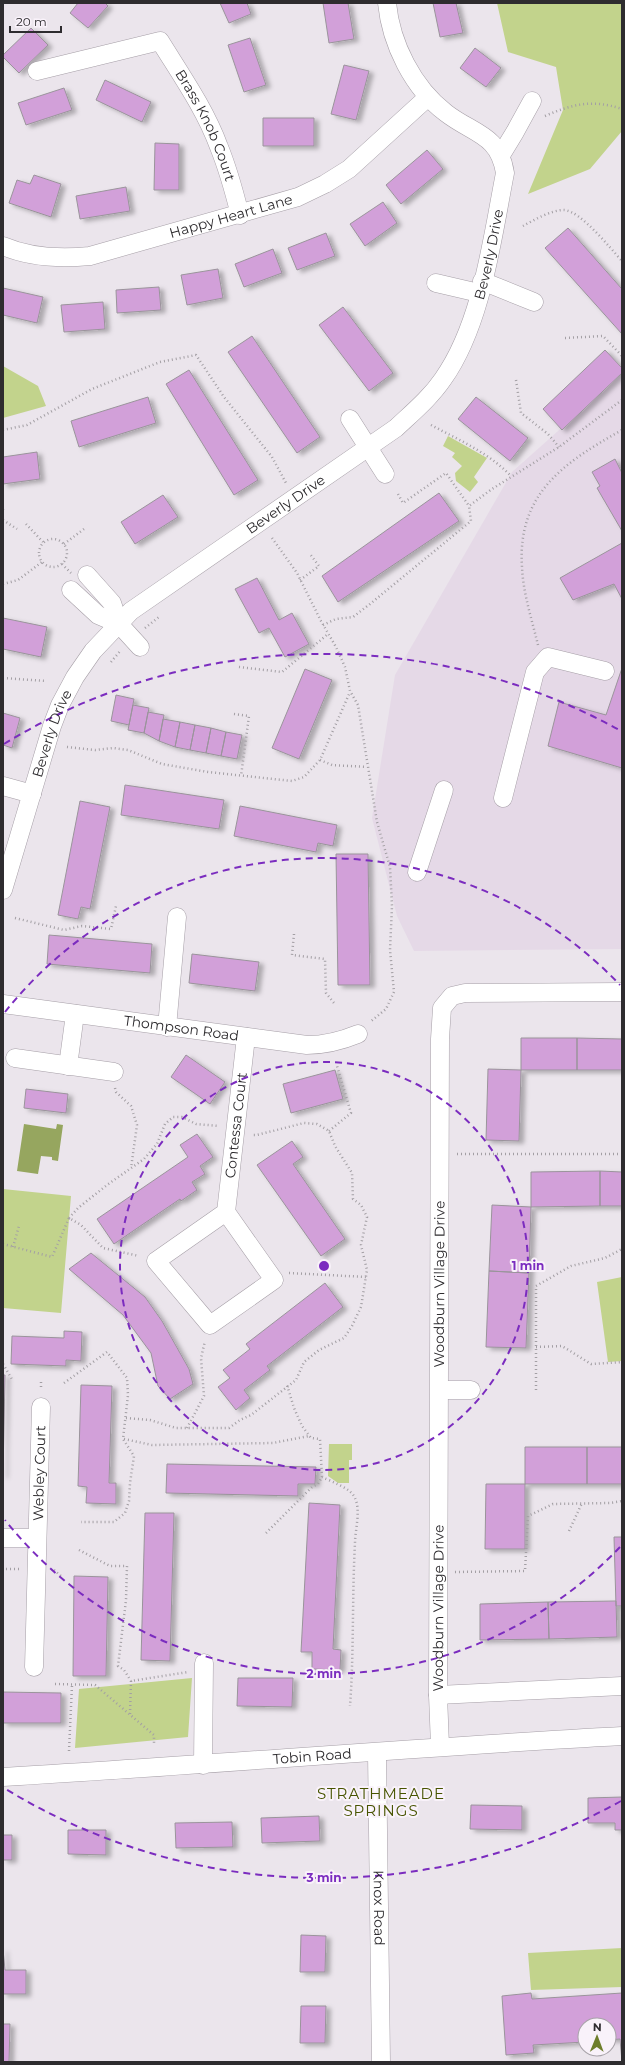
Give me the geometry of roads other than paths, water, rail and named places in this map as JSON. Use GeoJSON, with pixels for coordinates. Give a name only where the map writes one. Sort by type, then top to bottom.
{"type":"FeatureCollection","features":[{"type":"Feature","properties":{"kind":"street"},"geometry":{"type":"LineString","coordinates":[[387,3],[394,38],[413,77],[428,97],[445,113],[488,139],[501,155],[516,132],[532,101]]}},
{"type":"Feature","properties":{"kind":"street","name":"Brass Knob Court"},"geometry":{"type":"LineString","coordinates":[[37,71],[160,41],[203,113],[219,145],[231,179],[240,215]]}},
{"type":"Feature","properties":{"kind":"street","name":"Happy Heart Lane"},"geometry":{"type":"LineString","coordinates":[[3,246],[38,256],[65,258],[90,256],[240,215],[298,197],[325,184],[362,159],[428,97]]}},
{"type":"Feature","properties":{"kind":"street","name":"Beverly Drive"},"geometry":{"type":"LineString","coordinates":[[3,890],[52,726],[60,705],[75,677],[93,651],[131,611],[396,428],[425,401],[443,379],[458,354],[470,327],[481,287],[505,173],[501,155]]}},
{"type":"Feature","properties":{"kind":"street"},"geometry":{"type":"LineString","coordinates":[[436,283],[481,287],[534,302]]}},
{"type":"Feature","properties":{"kind":"street"},"geometry":{"type":"LineString","coordinates":[[350,419],[385,474]]}},
{"type":"Feature","properties":{"kind":"street"},"geometry":{"type":"LineString","coordinates":[[86,575],[112,603],[119,624],[140,647]]}},
{"type":"Feature","properties":{"kind":"street"},"geometry":{"type":"LineString","coordinates":[[71,590],[98,615],[119,624]]}},
{"type":"Feature","properties":{"kind":"street"},"geometry":{"type":"LineString","coordinates":[[502,798],[536,672],[544,654],[605,671]]}},
{"type":"Feature","properties":{"kind":"street"},"geometry":{"type":"LineString","coordinates":[[3,786],[32,794]]}},
{"type":"Feature","properties":{"kind":"street"},"geometry":{"type":"LineString","coordinates":[[417,872],[444,790]]}},
{"type":"Feature","properties":{"kind":"street"},"geometry":{"type":"LineString","coordinates":[[167,1027],[177,917]]}},
{"type":"Feature","properties":{"kind":"street","name":"Woodburn Village Drive"},"geometry":{"type":"LineString","coordinates":[[440,1746],[438,1695],[440,1039],[442,1008],[452,996],[466,993],[622,992]]}},
{"type":"Feature","properties":{"kind":"street","name":"Thompson Road"},"geometry":{"type":"LineString","coordinates":[[3,1004],[307,1045],[324,1045],[344,1040],[358,1034]]}},
{"type":"Feature","properties":{"kind":"street"},"geometry":{"type":"LineString","coordinates":[[68,1066],[75,1014]]}},
{"type":"Feature","properties":{"kind":"street","name":"Contessa Court"},"geometry":{"type":"LineString","coordinates":[[226,1212],[246,1037]]}},
{"type":"Feature","properties":{"kind":"street"},"geometry":{"type":"LineString","coordinates":[[15,1058],[114,1072]]}},
{"type":"Feature","properties":{"kind":"street"},"geometry":{"type":"LineString","coordinates":[[226,1212],[274,1280],[210,1325],[156,1261],[226,1212]]}},
{"type":"Feature","properties":{"kind":"street"},"geometry":{"type":"LineString","coordinates":[[440,1390],[471,1390]]}},
{"type":"Feature","properties":{"kind":"street","name":"Webley Court"},"geometry":{"type":"LineString","coordinates":[[34,1667],[41,1407]]}},
{"type":"Feature","properties":{"kind":"street","name":"Webley Court"},"geometry":{"type":"LineString","coordinates":[[3,1538],[37,1538]]}},
{"type":"Feature","properties":{"kind":"street"},"geometry":{"type":"LineString","coordinates":[[196,1668],[203,1765]]}},
{"type":"Feature","properties":{"kind":"street"},"geometry":{"type":"LineString","coordinates":[[438,1695],[622,1686]]}},
{"type":"Feature","properties":{"kind":"street","name":"Tobin Road"},"geometry":{"type":"LineString","coordinates":[[3,1777],[377,1753],[440,1746],[622,1736]]}},
{"type":"Feature","properties":{"kind":"street","name":"Knox Road"},"geometry":{"type":"LineString","coordinates":[[377,1753],[381,2062]]}},
{"type":"Feature","properties":{"kind":"district","name":"STRATHMEADE SPRINGS"},"geometry":{"type":"Point","coordinates":[381,1802]}}]}
